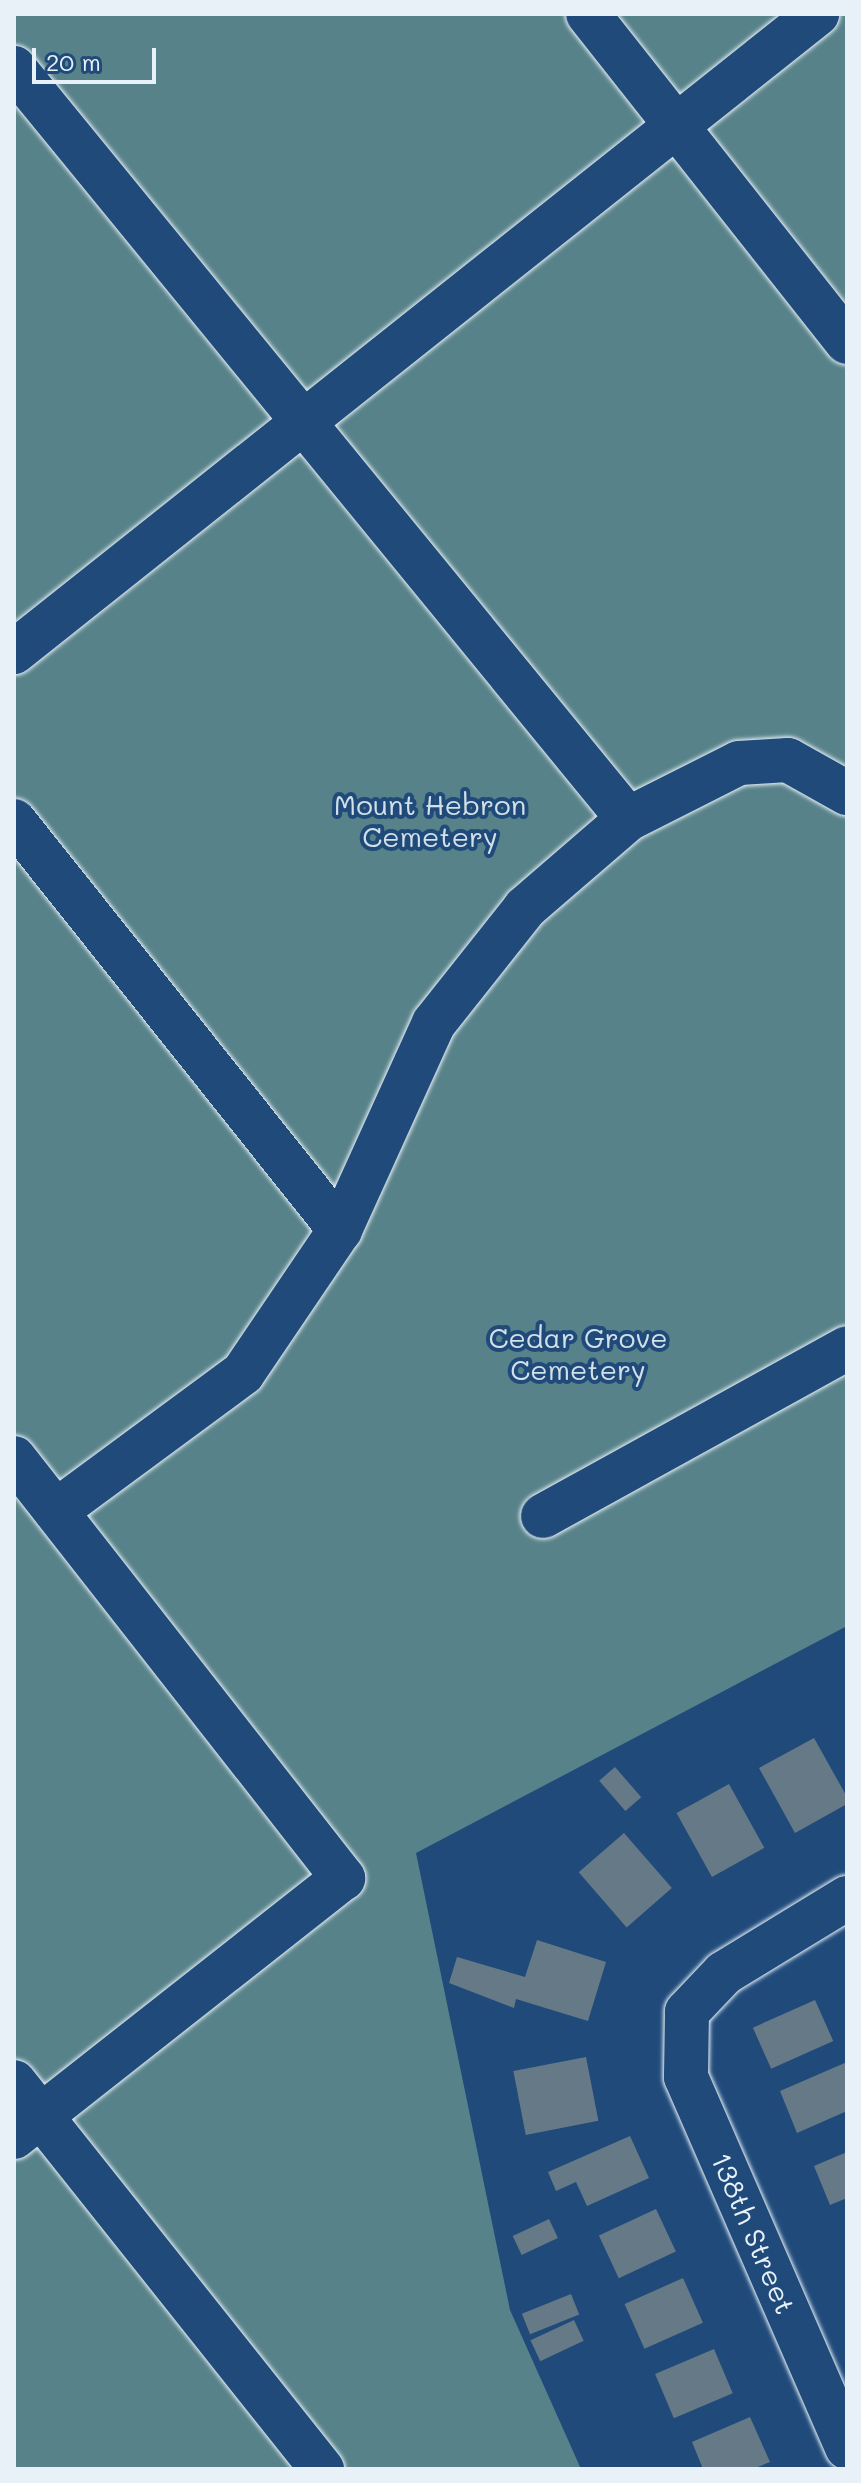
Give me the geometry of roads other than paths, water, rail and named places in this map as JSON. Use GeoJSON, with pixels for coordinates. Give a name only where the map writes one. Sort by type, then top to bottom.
{"type":"FeatureCollection","features":[{"type":"Feature","properties":{"kind":"street"},"geometry":{"type":"LineString","coordinates":[[588,14],[847,342]]}},
{"type":"Feature","properties":{"kind":"street"},"geometry":{"type":"LineString","coordinates":[[14,652],[817,14]]}},
{"type":"Feature","properties":{"kind":"street"},"geometry":{"type":"LineString","coordinates":[[14,68],[628,819]]}},
{"type":"Feature","properties":{"kind":"street"},"geometry":{"type":"LineString","coordinates":[[56,1511],[243,1373],[340,1230],[434,1023],[525,908],[628,819],[739,763],[788,760],[847,793]]}},
{"type":"Feature","properties":{"kind":"street"},"geometry":{"type":"LineString","coordinates":[[14,821],[340,1230]]}},
{"type":"Feature","properties":{"kind":"street"},"geometry":{"type":"LineString","coordinates":[[543,1516],[847,1348]]}},
{"type":"Feature","properties":{"kind":"street"},"geometry":{"type":"LineString","coordinates":[[14,1458],[343,1878],[28,2127]]}},
{"type":"Feature","properties":{"kind":"street","name":"138th Street"},"geometry":{"type":"LineString","coordinates":[[847,1898],[724,1973],[687,2012],[686,2077],[847,2448]]}},
{"type":"Feature","properties":{"kind":"street"},"geometry":{"type":"LineString","coordinates":[[14,2082],[28,2127],[322,2469]]}},
{"type":"Feature","properties":{"kind":"park label","name":"Mount Hebron Cemetery"},"geometry":{"type":"Point","coordinates":[430,820]}},
{"type":"Feature","properties":{"kind":"park label","name":"Cedar Grove Cemetery"},"geometry":{"type":"Point","coordinates":[578,1353]}}]}
